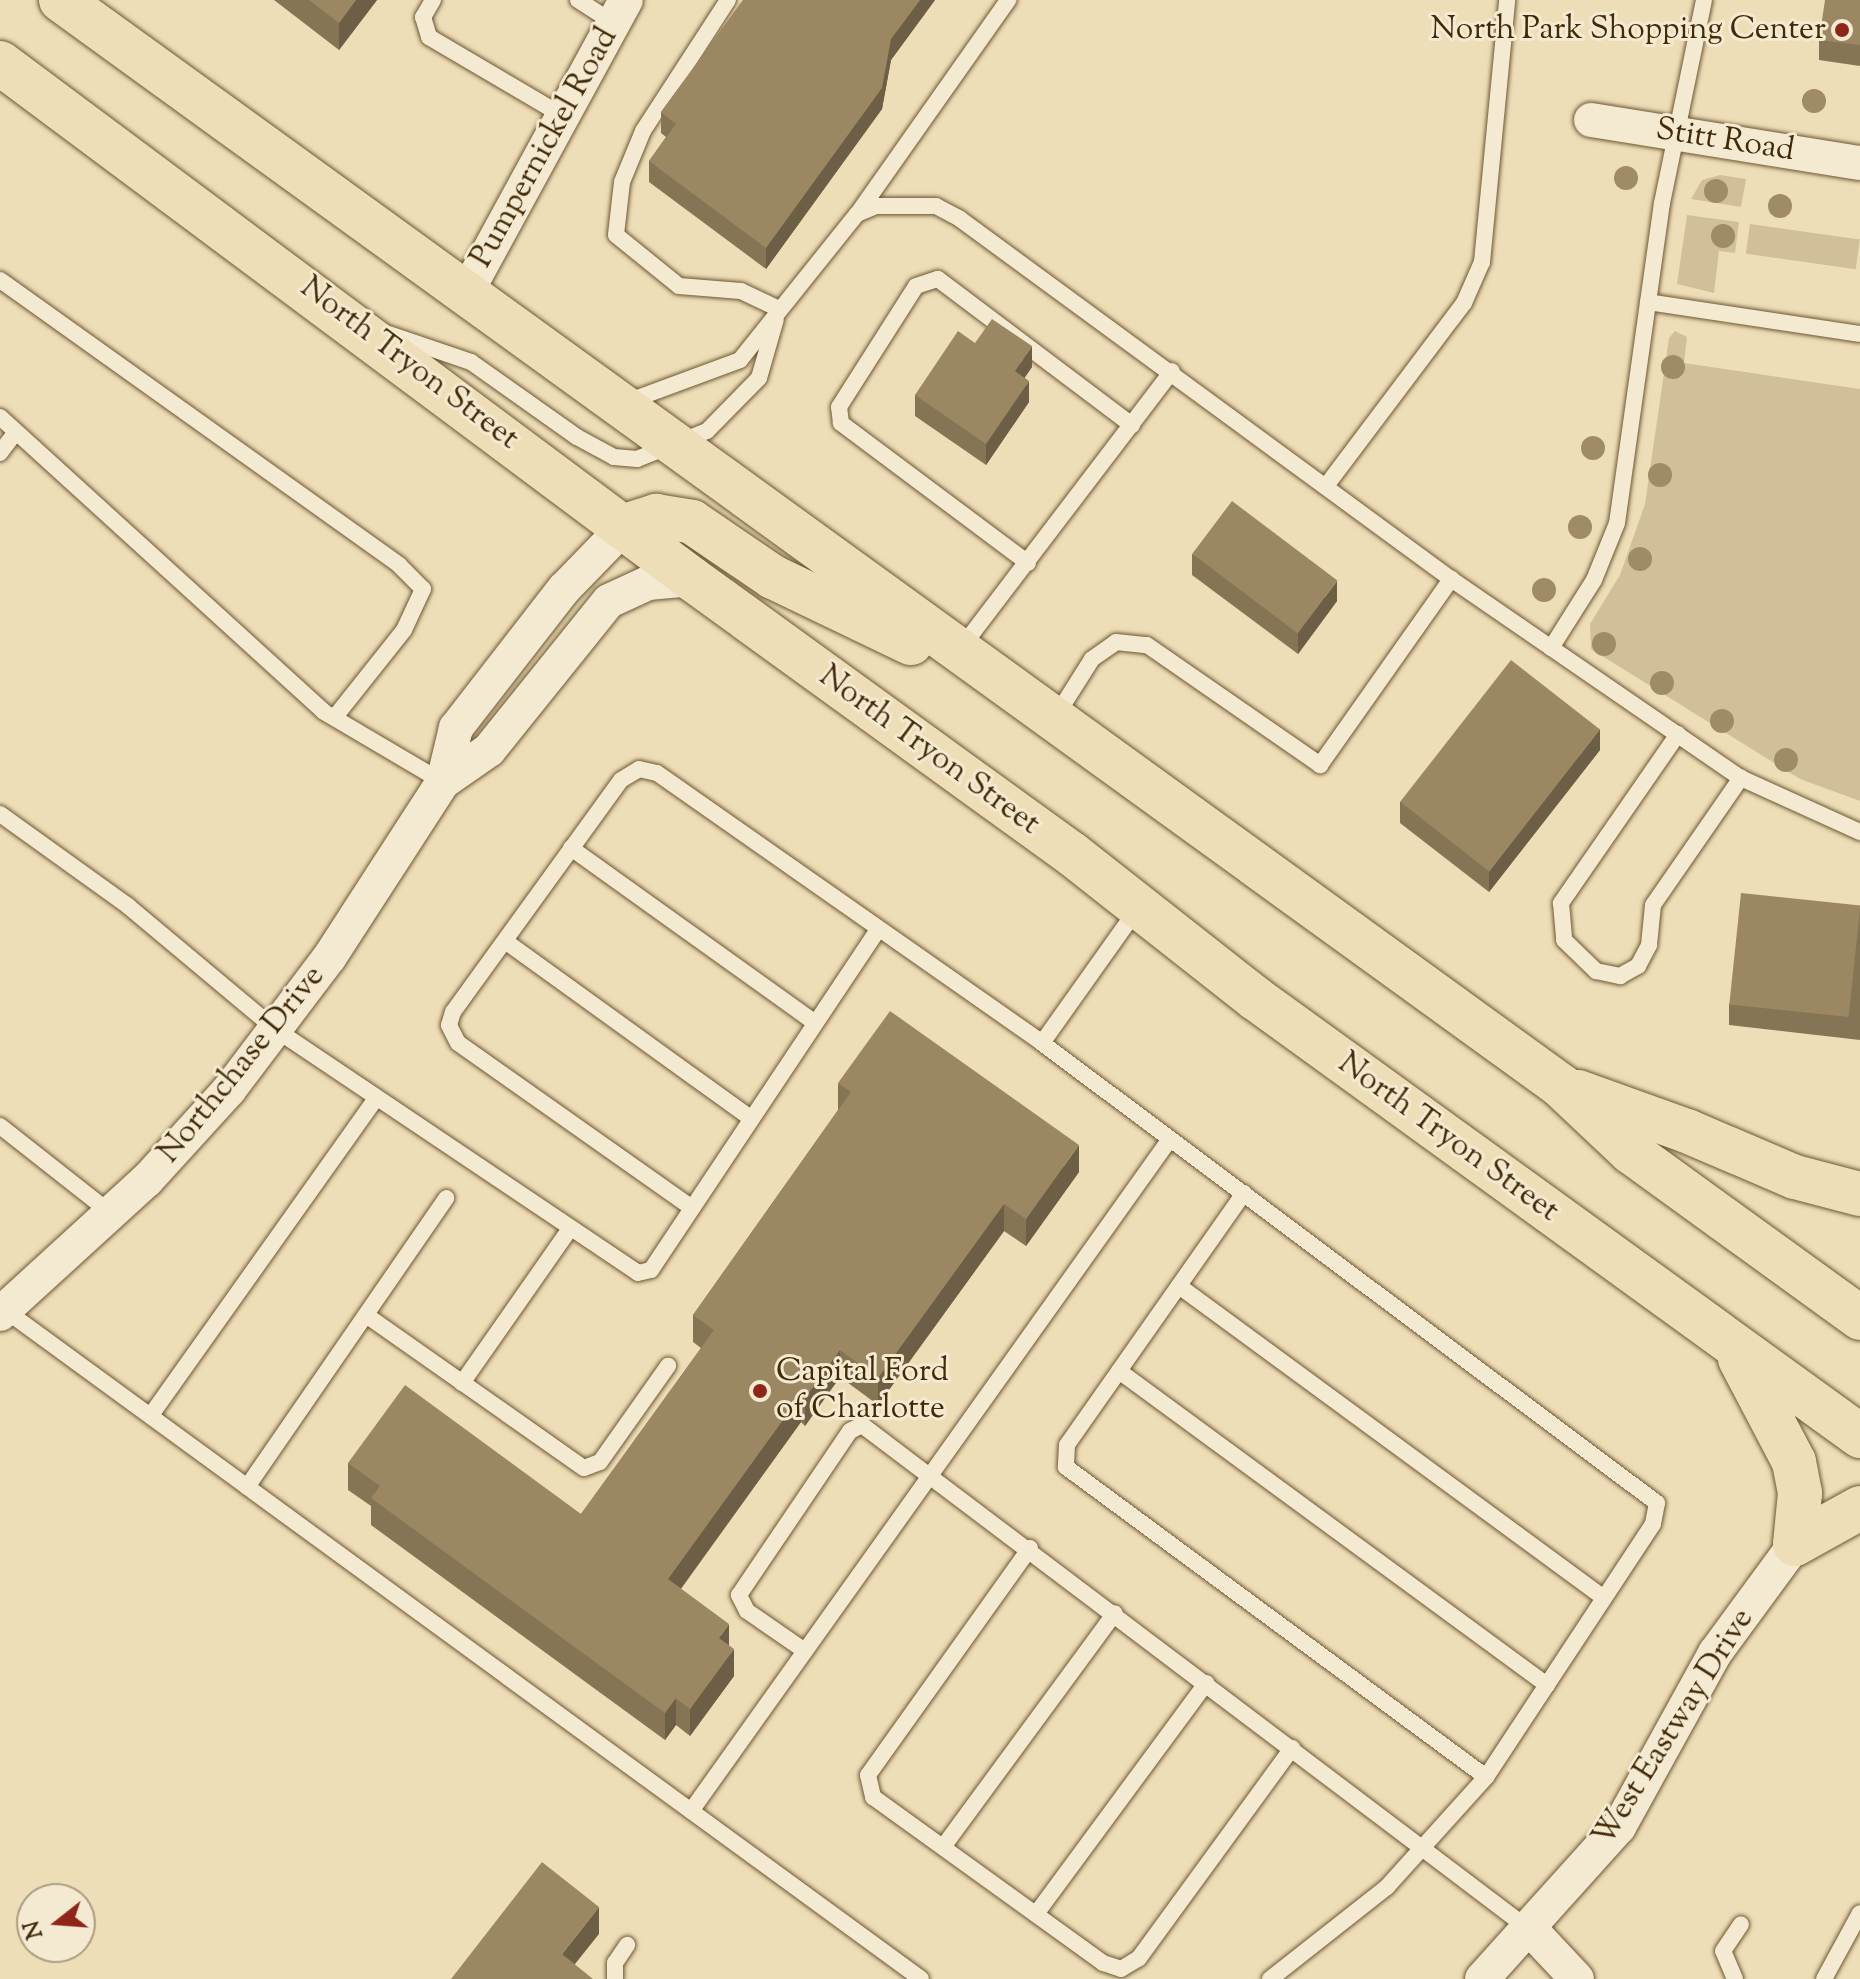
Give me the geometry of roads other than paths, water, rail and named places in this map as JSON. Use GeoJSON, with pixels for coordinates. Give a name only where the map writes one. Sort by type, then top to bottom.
{"type":"FeatureCollection","features":[{"type":"Feature","properties":{"kind":"main road"},"geometry":{"type":"LineString","coordinates":[[61,0],[464,297],[1561,1086],[1631,1152],[1860,1318]]}},
{"type":"Feature","properties":{"kind":"main road","name":"North Tryon Street"},"geometry":{"type":"LineString","coordinates":[[0,63],[350,320],[692,579],[1139,907],[1267,1007],[1860,1436]]}},
{"type":"Feature","properties":{"kind":"main road"},"geometry":{"type":"LineString","coordinates":[[625,526],[656,516],[692,522],[773,577],[1010,691]]}},
{"type":"Feature","properties":{"kind":"main road"},"geometry":{"type":"LineString","coordinates":[[1561,1086],[1687,1131],[1795,1177],[1860,1194]]}},
{"type":"Feature","properties":{"kind":"main road"},"geometry":{"type":"LineString","coordinates":[[1731,1344],[1763,1396],[1794,1462],[1800,1493],[1795,1544]]}},
{"type":"Feature","properties":{"kind":"main road"},"geometry":{"type":"LineString","coordinates":[[1795,1544],[1860,1508]]}},
{"type":"Feature","properties":{"kind":"street","name":"Pumpernickel Road"},"geometry":{"type":"LineString","coordinates":[[464,297],[620,12]]}},
{"type":"Feature","properties":{"kind":"street","name":"Stitt Road"},"geometry":{"type":"LineString","coordinates":[[1591,120],[1860,163]]}},
{"type":"Feature","properties":{"kind":"street","name":"Northchase Drive"},"geometry":{"type":"LineString","coordinates":[[3,1312],[112,1214],[229,1090],[329,958],[443,782],[456,728],[564,589],[625,526]]}},
{"type":"Feature","properties":{"kind":"street","name":"Northchase Drive"},"geometry":{"type":"LineString","coordinates":[[443,782],[489,750],[609,601],[648,583],[692,579]]}},
{"type":"Feature","properties":{"kind":"street","name":"West Eastway Drive"},"geometry":{"type":"LineString","coordinates":[[1482,1979],[1531,1930],[1619,1827],[1715,1653],[1795,1544]]}},
{"type":"Feature","properties":{"kind":"street"},"geometry":{"type":"LineString","coordinates":[[1531,1930],[1577,1979]]}},
{"type":"Feature","properties":{"kind":"lane"},"geometry":{"type":"LineString","coordinates":[[433,0],[423,17],[429,37],[563,116]]}},
{"type":"Feature","properties":{"kind":"lane"},"geometry":{"type":"LineString","coordinates":[[578,0],[620,12]]}},
{"type":"Feature","properties":{"kind":"lane"},"geometry":{"type":"LineString","coordinates":[[728,0],[643,131],[622,182],[616,235],[679,286],[741,291],[779,309]]}},
{"type":"Feature","properties":{"kind":"lane"},"geometry":{"type":"LineString","coordinates":[[616,405],[740,360],[857,214],[1008,0]]}},
{"type":"Feature","properties":{"kind":"lane"},"geometry":{"type":"LineString","coordinates":[[1326,486],[1464,303],[1482,262],[1507,0]]}},
{"type":"Feature","properties":{"kind":"lane"},"geometry":{"type":"LineString","coordinates":[[1551,648],[1594,580],[1617,523],[1648,302],[1704,0]]}},
{"type":"Feature","properties":{"kind":"lane"},"geometry":{"type":"LineString","coordinates":[[857,214],[900,203],[936,206],[1172,371],[1451,579],[1741,778],[1860,832]]}},
{"type":"Feature","properties":{"kind":"lane"},"geometry":{"type":"LineString","coordinates":[[1028,563],[841,423],[839,407],[916,286],[938,279],[1132,425]]}},
{"type":"Feature","properties":{"kind":"lane"},"geometry":{"type":"LineString","coordinates":[[0,280],[399,565],[423,589],[404,630],[334,718]]}},
{"type":"Feature","properties":{"kind":"lane"},"geometry":{"type":"LineString","coordinates":[[1648,302],[1860,334]]}},
{"type":"Feature","properties":{"kind":"lane"},"geometry":{"type":"LineString","coordinates":[[350,320],[471,362],[577,437],[614,457],[637,459],[707,431],[759,378],[779,309]]}},
{"type":"Feature","properties":{"kind":"lane"},"geometry":{"type":"LineString","coordinates":[[958,653],[1172,371]]}},
{"type":"Feature","properties":{"kind":"lane"},"geometry":{"type":"LineString","coordinates":[[0,417],[334,718],[443,782]]}},
{"type":"Feature","properties":{"kind":"lane"},"geometry":{"type":"LineString","coordinates":[[0,453],[15,433]]}},
{"type":"Feature","properties":{"kind":"lane"},"geometry":{"type":"LineString","coordinates":[[1053,721],[1092,659],[1116,642],[1147,645],[1320,765],[1451,579]]}},
{"type":"Feature","properties":{"kind":"lane"},"geometry":{"type":"LineString","coordinates":[[1678,734],[1561,903],[1564,940],[1596,971],[1620,976],[1638,966],[1649,945],[1653,905],[1741,778]]}},
{"type":"Feature","properties":{"kind":"lane"},"geometry":{"type":"LineString","coordinates":[[692,1208],[454,1038],[450,1017],[621,780],[632,771],[651,770],[1042,1043],[1653,1497],[1657,1511],[1653,1524],[1486,1777],[1424,1850],[1387,1887],[1270,1979]]}},
{"type":"Feature","properties":{"kind":"lane"},"geometry":{"type":"LineString","coordinates":[[0,814],[128,906],[275,1029],[570,1229],[644,1273],[692,1208],[878,930]]}},
{"type":"Feature","properties":{"kind":"lane"},"geometry":{"type":"LineString","coordinates":[[571,848],[815,1023]]}},
{"type":"Feature","properties":{"kind":"lane"},"geometry":{"type":"LineString","coordinates":[[1042,1043],[1139,907]]}},
{"type":"Feature","properties":{"kind":"lane"},"geometry":{"type":"LineString","coordinates":[[505,941],[752,1119]]}},
{"type":"Feature","properties":{"kind":"lane"},"geometry":{"type":"LineString","coordinates":[[151,1415],[376,1098]]}},
{"type":"Feature","properties":{"kind":"lane"},"geometry":{"type":"LineString","coordinates":[[0,1126],[112,1214]]}},
{"type":"Feature","properties":{"kind":"lane"},"geometry":{"type":"LineString","coordinates":[[691,1811],[1170,1139]]}},
{"type":"Feature","properties":{"kind":"lane"},"geometry":{"type":"LineString","coordinates":[[1244,1193],[1067,1445],[1070,1473],[1486,1777]]}},
{"type":"Feature","properties":{"kind":"lane"},"geometry":{"type":"LineString","coordinates":[[247,1487],[446,1198]]}},
{"type":"Feature","properties":{"kind":"lane"},"geometry":{"type":"LineString","coordinates":[[462,1383],[570,1229]]}},
{"type":"Feature","properties":{"kind":"lane"},"geometry":{"type":"LineString","coordinates":[[1179,1286],[1604,1598]]}},
{"type":"Feature","properties":{"kind":"lane"},"geometry":{"type":"LineString","coordinates":[[3,1312],[151,1415],[921,1979]]}},
{"type":"Feature","properties":{"kind":"lane"},"geometry":{"type":"LineString","coordinates":[[366,1315],[589,1469],[600,1462],[668,1366]]}},
{"type":"Feature","properties":{"kind":"lane"},"geometry":{"type":"LineString","coordinates":[[1119,1371],[1547,1685]]}},
{"type":"Feature","properties":{"kind":"lane"},"geometry":{"type":"LineString","coordinates":[[805,1651],[747,1611],[739,1595],[850,1431],[866,1426],[932,1473],[1531,1930]]}},
{"type":"Feature","properties":{"kind":"lane"},"geometry":{"type":"LineString","coordinates":[[1030,1548],[867,1779],[873,1797],[1108,1966],[1130,1966],[1292,1748]]}},
{"type":"Feature","properties":{"kind":"lane"},"geometry":{"type":"LineString","coordinates":[[943,1847],[1115,1613]]}},
{"type":"Feature","properties":{"kind":"lane"},"geometry":{"type":"LineString","coordinates":[[1036,1914],[1206,1683]]}},
{"type":"Feature","properties":{"kind":"lane"},"geometry":{"type":"LineString","coordinates":[[1824,1979],[1860,1913]]}},
{"type":"Feature","properties":{"kind":"lane"},"geometry":{"type":"LineString","coordinates":[[1735,1979],[1723,1951],[1741,1924]]}},
{"type":"Feature","properties":{"kind":"lane"},"geometry":{"type":"LineString","coordinates":[[615,1979],[615,1963],[627,1945]]}},
{"type":"Feature","properties":{"kind":"place","name":"North Park Shopping Center"},"geometry":{"type":"Point","coordinates":[1842,30]}},
{"type":"Feature","properties":{"kind":"place","name":"Capital Ford of Charlotte"},"geometry":{"type":"Point","coordinates":[760,1391]}}]}
